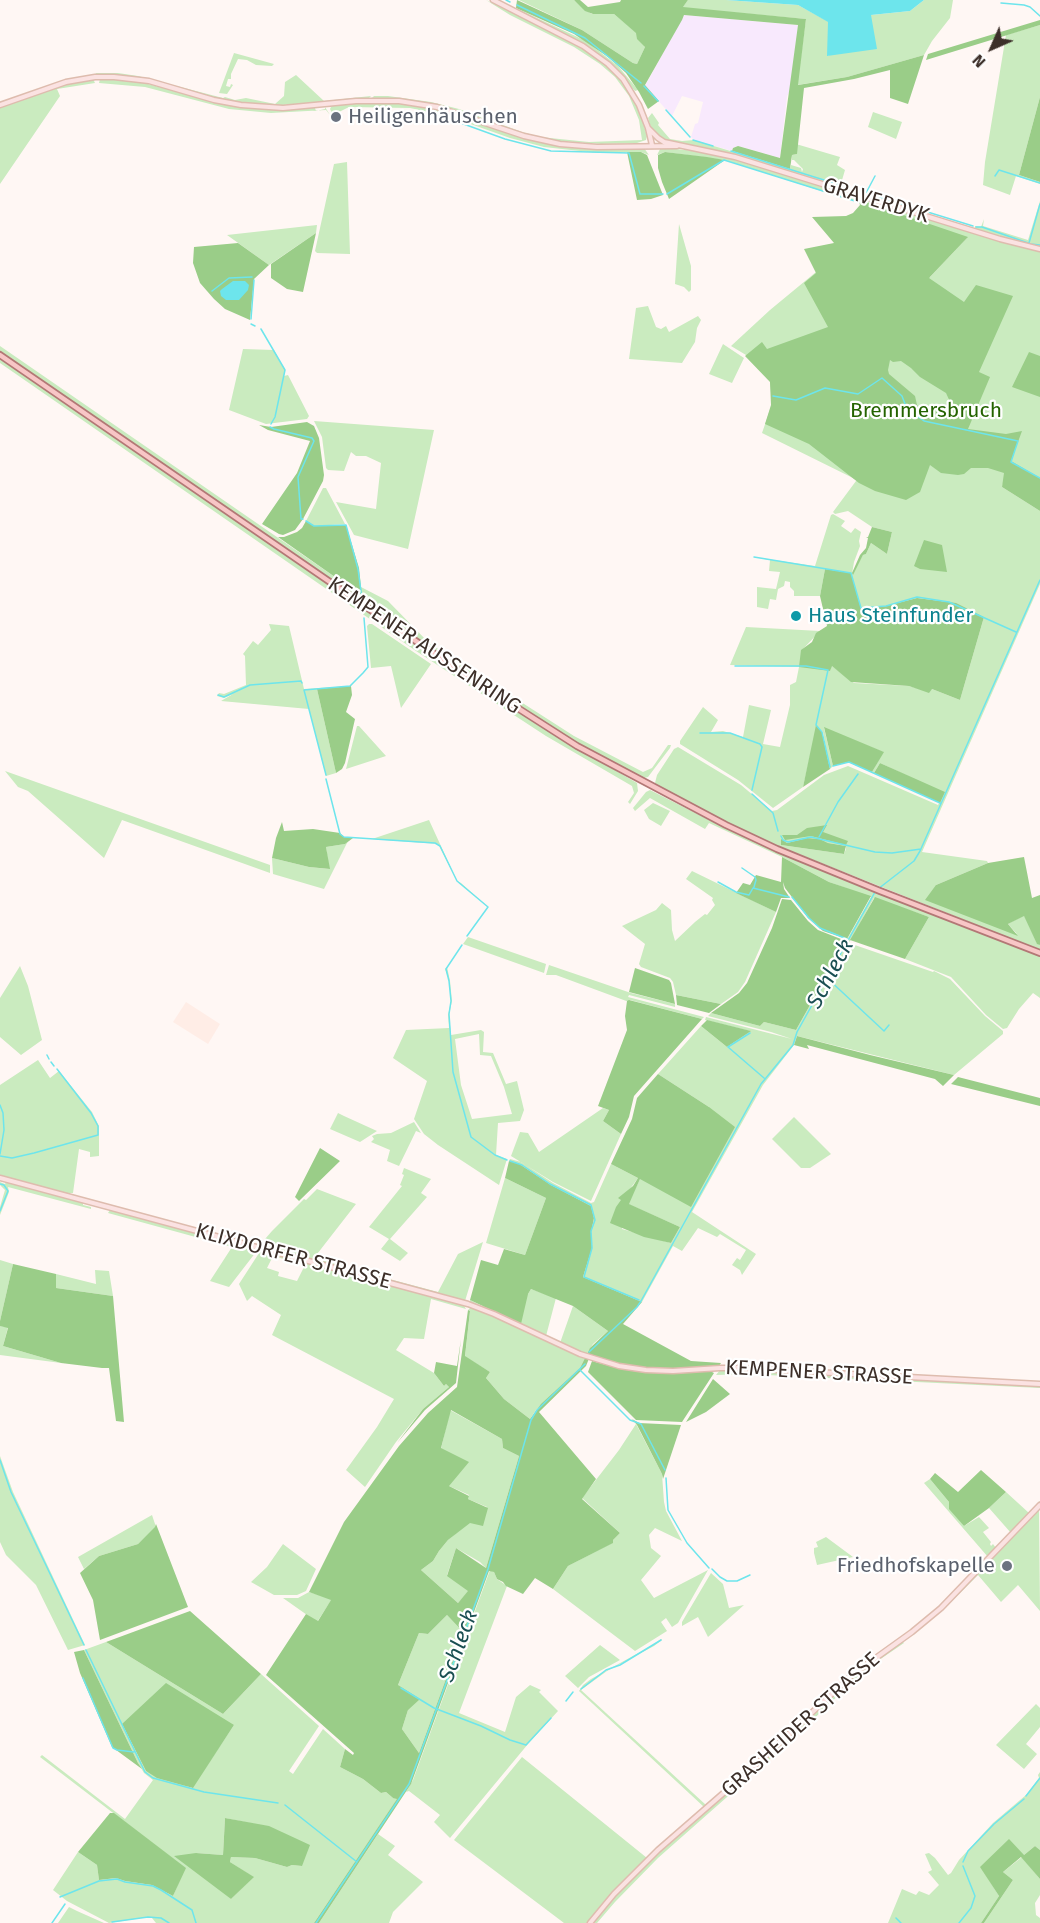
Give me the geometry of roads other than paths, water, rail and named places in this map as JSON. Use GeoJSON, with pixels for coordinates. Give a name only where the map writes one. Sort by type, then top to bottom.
{"type":"FeatureCollection","features":[{"type":"Feature","properties":{"kind":"main road","name":"KEMPENER AUSSENRING"},"geometry":{"type":"LineString","coordinates":[[0,355],[404,634],[550,729],[638,780],[726,825],[878,890],[1040,953]]}},
{"type":"Feature","properties":{"kind":"street"},"geometry":{"type":"LineString","coordinates":[[493,0],[583,46],[609,64],[633,94],[648,128],[652,145]]}},
{"type":"Feature","properties":{"kind":"street"},"geometry":{"type":"LineString","coordinates":[[0,105],[66,82],[94,77],[124,77],[149,81],[214,100],[241,105],[284,108],[356,101],[399,101],[445,109],[524,136],[549,142],[597,147],[677,146]]}},
{"type":"Feature","properties":{"kind":"street"},"geometry":{"type":"LineString","coordinates":[[648,128],[657,138],[677,146]]}},
{"type":"Feature","properties":{"kind":"street","name":"GRAVERDYK"},"geometry":{"type":"LineString","coordinates":[[677,146],[713,152],[1040,249]]}},
{"type":"Feature","properties":{"kind":"street","name":"KLIXDORFER STRASSE"},"geometry":{"type":"LineString","coordinates":[[0,1178],[468,1304],[598,1361]]}},
{"type":"Feature","properties":{"kind":"street","name":"KEMPENER STRASSE"},"geometry":{"type":"LineString","coordinates":[[598,1361],[646,1370],[739,1368],[1040,1384]]}},
{"type":"Feature","properties":{"kind":"street","name":"GRASHEIDER STRASSE"},"geometry":{"type":"LineString","coordinates":[[590,1923],[614,1894],[658,1850],[750,1770],[852,1675],[912,1632],[940,1608],[1040,1505]]}},
{"type":"Feature","properties":{"kind":"water"},"geometry":{"type":"Polygon","coordinates":[[[726,0],[924,0],[910,11],[871,15],[877,49],[827,56],[828,22],[798,5],[726,0]]]}},
{"type":"Feature","properties":{"kind":"water"},"geometry":{"type":"Polygon","coordinates":[[[233,281],[245,281],[249,285],[248,290],[239,300],[226,300],[221,296],[220,291],[233,281]]]}},
{"type":"Feature","properties":{"kind":"waterway"},"geometry":{"type":"LineString","coordinates":[[506,0],[510,2]]}},
{"type":"Feature","properties":{"kind":"waterway"},"geometry":{"type":"LineString","coordinates":[[1001,3],[1024,5],[1040,16]]}},
{"type":"Feature","properties":{"kind":"waterway"},"geometry":{"type":"LineString","coordinates":[[517,5],[585,38],[641,83]]}},
{"type":"Feature","properties":{"kind":"waterway"},"geometry":{"type":"LineString","coordinates":[[644,86],[658,101]]}},
{"type":"Feature","properties":{"kind":"waterway"},"geometry":{"type":"LineString","coordinates":[[666,110],[690,137]]}},
{"type":"Feature","properties":{"kind":"waterway"},"geometry":{"type":"LineString","coordinates":[[420,113],[447,118],[505,139],[551,151],[629,153],[640,194],[663,194]]}},
{"type":"Feature","properties":{"kind":"waterway"},"geometry":{"type":"LineString","coordinates":[[693,140],[713,146]]}},
{"type":"Feature","properties":{"kind":"waterway"},"geometry":{"type":"LineString","coordinates":[[731,151],[840,185]]}},
{"type":"Feature","properties":{"kind":"waterway"},"geometry":{"type":"LineString","coordinates":[[667,194],[724,160],[858,202]]}},
{"type":"Feature","properties":{"kind":"waterway"},"geometry":{"type":"LineString","coordinates":[[995,176],[999,170],[1040,183]]}},
{"type":"Feature","properties":{"kind":"waterway"},"geometry":{"type":"LineString","coordinates":[[875,176],[866,193],[973,226]]}},
{"type":"Feature","properties":{"kind":"waterway"},"geometry":{"type":"LineString","coordinates":[[1029,243],[1040,204]]}},
{"type":"Feature","properties":{"kind":"waterway"},"geometry":{"type":"LineString","coordinates":[[976,227],[1040,245]]}},
{"type":"Feature","properties":{"kind":"waterway"},"geometry":{"type":"LineString","coordinates":[[212,291],[229,278],[252,277]]}},
{"type":"Feature","properties":{"kind":"waterway"},"geometry":{"type":"LineString","coordinates":[[251,319],[254,280]]}},
{"type":"Feature","properties":{"kind":"waterway"},"geometry":{"type":"LineString","coordinates":[[251,324],[255,326]]}},
{"type":"Feature","properties":{"kind":"waterway"},"geometry":{"type":"LineString","coordinates":[[261,329],[285,370],[275,417],[271,424]]}},
{"type":"Feature","properties":{"kind":"waterway"},"geometry":{"type":"LineString","coordinates":[[773,396],[796,400],[825,388],[858,394],[882,378],[902,396],[907,409],[924,421],[1018,441],[1011,462],[1040,478]]}},
{"type":"Feature","properties":{"kind":"waterway"},"geometry":{"type":"LineString","coordinates":[[270,427],[312,438],[314,441],[298,477],[301,519],[303,519]]}},
{"type":"Feature","properties":{"kind":"waterway"},"geometry":{"type":"LineString","coordinates":[[306,521],[314,526],[346,525],[358,569],[362,599]]}},
{"type":"Feature","properties":{"kind":"waterway"},"geometry":{"type":"LineString","coordinates":[[754,557],[851,573],[861,608],[886,606],[917,597],[949,602],[1016,632]]}},
{"type":"Feature","properties":{"kind":"waterway","name":"Schleck"},"geometry":{"type":"LineString","coordinates":[[878,889],[914,861],[920,851],[1040,580]]}},
{"type":"Feature","properties":{"kind":"waterway"},"geometry":{"type":"LineString","coordinates":[[326,775],[304,690],[350,686],[363,673],[368,667],[364,618]]}},
{"type":"Feature","properties":{"kind":"waterway"},"geometry":{"type":"LineString","coordinates":[[735,666],[806,666],[828,670],[816,725],[822,732],[830,767]]}},
{"type":"Feature","properties":{"kind":"waterway"},"geometry":{"type":"LineString","coordinates":[[218,695],[224,697],[250,685],[301,681],[302,683]]}},
{"type":"Feature","properties":{"kind":"waterway"},"geometry":{"type":"LineString","coordinates":[[700,733],[730,733],[760,744],[762,747],[752,790]]}},
{"type":"Feature","properties":{"kind":"waterway"},"geometry":{"type":"LineString","coordinates":[[833,766],[849,762],[940,803]]}},
{"type":"Feature","properties":{"kind":"waterway"},"geometry":{"type":"LineString","coordinates":[[819,837],[838,802],[858,774]]}},
{"type":"Feature","properties":{"kind":"waterway"},"geometry":{"type":"LineString","coordinates":[[326,779],[340,834],[344,837],[435,843],[440,846],[457,881],[488,907],[467,936]]}},
{"type":"Feature","properties":{"kind":"waterway"},"geometry":{"type":"LineString","coordinates":[[752,794],[773,813],[778,831]]}},
{"type":"Feature","properties":{"kind":"waterway"},"geometry":{"type":"LineString","coordinates":[[781,836],[788,842],[811,837],[875,852],[892,853],[921,849]]}},
{"type":"Feature","properties":{"kind":"waterway"},"geometry":{"type":"LineString","coordinates":[[742,868],[755,877],[754,887]]}},
{"type":"Feature","properties":{"kind":"waterway"},"geometry":{"type":"LineString","coordinates":[[718,882],[736,892],[749,895],[753,888],[789,897]]}},
{"type":"Feature","properties":{"kind":"waterway","name":"Schleck"},"geometry":{"type":"LineString","coordinates":[[589,1352],[641,1301],[761,1084],[793,1045],[797,1032],[875,892]]}},
{"type":"Feature","properties":{"kind":"waterway"},"geometry":{"type":"LineString","coordinates":[[792,897],[820,928],[847,939]]}},
{"type":"Feature","properties":{"kind":"waterway"},"geometry":{"type":"LineString","coordinates":[[462,945],[446,969],[451,1001],[449,1014],[453,1072],[471,1137],[495,1155],[507,1160]]}},
{"type":"Feature","properties":{"kind":"waterway"},"geometry":{"type":"LineString","coordinates":[[827,978],[884,1031],[889,1025]]}},
{"type":"Feature","properties":{"kind":"waterway"},"geometry":{"type":"LineString","coordinates":[[750,1033],[728,1047],[764,1078]]}},
{"type":"Feature","properties":{"kind":"waterway"},"geometry":{"type":"LineString","coordinates":[[47,1055],[49,1059]]}},
{"type":"Feature","properties":{"kind":"waterway"},"geometry":{"type":"LineString","coordinates":[[51,1062],[54,1066]]}},
{"type":"Feature","properties":{"kind":"waterway"},"geometry":{"type":"LineString","coordinates":[[0,1156],[12,1158],[98,1135],[98,1126],[91,1113],[57,1069]]}},
{"type":"Feature","properties":{"kind":"waterway"},"geometry":{"type":"LineString","coordinates":[[0,1105],[4,1130],[0,1154]]}},
{"type":"Feature","properties":{"kind":"waterway"},"geometry":{"type":"LineString","coordinates":[[510,1161],[522,1165],[550,1184],[591,1205],[595,1220],[591,1231],[592,1248],[584,1277],[639,1300]]}},
{"type":"Feature","properties":{"kind":"waterway"},"geometry":{"type":"LineString","coordinates":[[0,1184],[4,1185],[8,1191],[0,1211]]}},
{"type":"Feature","properties":{"kind":"waterway","name":"Schleck"},"geometry":{"type":"LineString","coordinates":[[316,1923],[409,1784],[488,1569],[531,1420],[537,1410],[585,1364]]}},
{"type":"Feature","properties":{"kind":"waterway"},"geometry":{"type":"LineString","coordinates":[[580,1370],[630,1420],[641,1424],[665,1470]]}},
{"type":"Feature","properties":{"kind":"waterway"},"geometry":{"type":"LineString","coordinates":[[0,1460],[11,1492],[84,1645]]}},
{"type":"Feature","properties":{"kind":"waterway"},"geometry":{"type":"LineString","coordinates":[[666,1478],[668,1510],[687,1543],[709,1568]]}},
{"type":"Feature","properties":{"kind":"waterway"},"geometry":{"type":"LineString","coordinates":[[712,1569],[727,1581],[737,1581],[750,1575]]}},
{"type":"Feature","properties":{"kind":"waterway"},"geometry":{"type":"LineString","coordinates":[[581,1689],[606,1670],[620,1665],[661,1640]]}},
{"type":"Feature","properties":{"kind":"waterway"},"geometry":{"type":"LineString","coordinates":[[86,1650],[145,1772],[153,1778],[204,1792],[278,1803]]}},
{"type":"Feature","properties":{"kind":"waterway"},"geometry":{"type":"LineString","coordinates":[[83,1678],[113,1748],[134,1752]]}},
{"type":"Feature","properties":{"kind":"waterway"},"geometry":{"type":"LineString","coordinates":[[401,1688],[434,1708],[526,1745],[551,1718]]}},
{"type":"Feature","properties":{"kind":"waterway"},"geometry":{"type":"LineString","coordinates":[[566,1701],[573,1692]]}},
{"type":"Feature","properties":{"kind":"waterway"},"geometry":{"type":"LineString","coordinates":[[1026,1796],[1040,1778]]}},
{"type":"Feature","properties":{"kind":"waterway"},"geometry":{"type":"LineString","coordinates":[[963,1862],[968,1851],[994,1824],[1024,1799]]}},
{"type":"Feature","properties":{"kind":"waterway"},"geometry":{"type":"LineString","coordinates":[[285,1805],[357,1862]]}},
{"type":"Feature","properties":{"kind":"waterway"},"geometry":{"type":"LineString","coordinates":[[959,1923],[971,1908],[975,1896],[963,1866]]}},
{"type":"Feature","properties":{"kind":"waterway"},"geometry":{"type":"LineString","coordinates":[[60,1897],[99,1881],[117,1879],[153,1886],[161,1890],[192,1910],[196,1923]]}},
{"type":"Feature","properties":{"kind":"waterway"},"geometry":{"type":"LineString","coordinates":[[52,1923],[65,1904]]}},
{"type":"Feature","properties":{"kind":"waterway"},"geometry":{"type":"LineString","coordinates":[[112,1922],[148,1917],[161,1918],[169,1923]]}},
{"type":"Feature","properties":{"kind":"waterway"},"geometry":{"type":"LineString","coordinates":[[896,1918],[901,1923]]}},
{"type":"Feature","properties":{"kind":"place","name":"Heiligenhäuschen"},"geometry":{"type":"Point","coordinates":[336,117]}},
{"type":"Feature","properties":{"kind":"place","name":"Haus Steinfunder"},"geometry":{"type":"Point","coordinates":[796,616]}},
{"type":"Feature","properties":{"kind":"place","name":"Friedhofskapelle"},"geometry":{"type":"Point","coordinates":[1007,1566]}},
{"type":"Feature","properties":{"kind":"park label","name":"Bremmersbruch"},"geometry":{"type":"Point","coordinates":[926,411]}}]}
